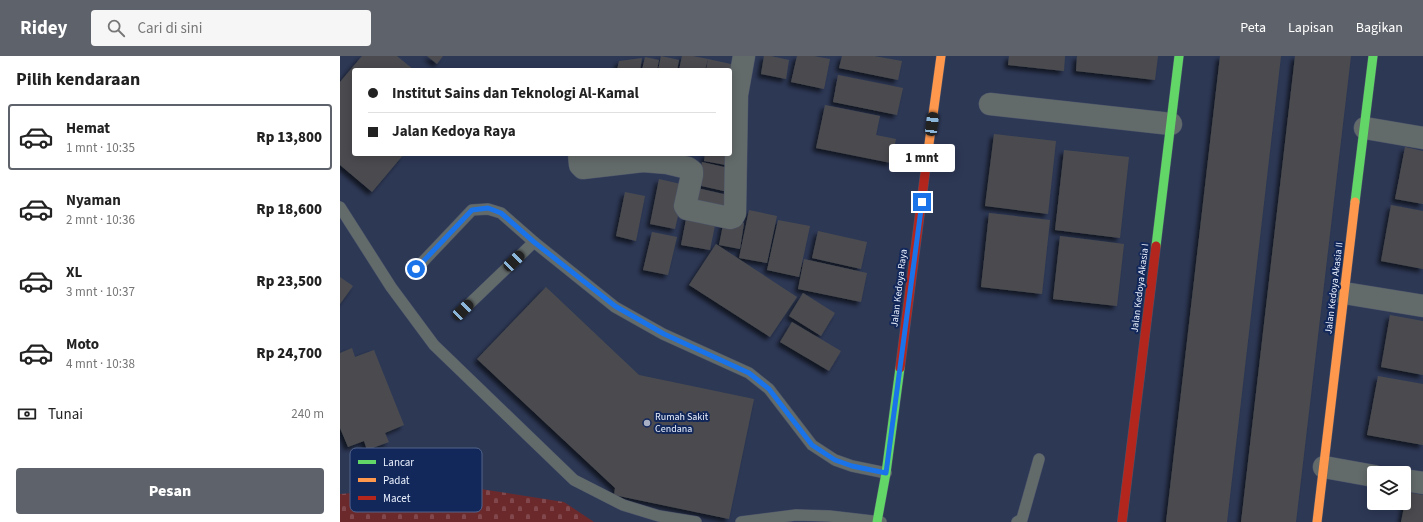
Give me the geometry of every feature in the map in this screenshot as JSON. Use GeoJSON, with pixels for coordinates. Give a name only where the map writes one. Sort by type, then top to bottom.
{"type":"FeatureCollection","features":[{"type":"Feature","properties":{"kind":"street"},"geometry":{"type":"LineString","coordinates":[[579,156],[580,165],[583,168],[642,161],[667,163],[688,168],[692,171],[692,175],[685,206],[687,209],[730,218],[733,217],[735,213],[734,95],[744,56]]}},
{"type":"Feature","properties":{"kind":"street","name":"Jalan Kedoya Raya"},"geometry":{"type":"LineString","coordinates":[[877,522],[886,473],[941,56]]}},
{"type":"Feature","properties":{"kind":"street","name":"Jalan Kedoya Akasia I"},"geometry":{"type":"LineString","coordinates":[[1122,522],[1179,56]]}},
{"type":"Feature","properties":{"kind":"street","name":"Jalan Kedoya Akasia II"},"geometry":{"type":"LineString","coordinates":[[1317,522],[1373,56]]}},
{"type":"Feature","properties":{"kind":"street"},"geometry":{"type":"LineString","coordinates":[[990,104],[1171,124]]}},
{"type":"Feature","properties":{"kind":"street"},"geometry":{"type":"LineString","coordinates":[[1364,128],[1423,138]]}},
{"type":"Feature","properties":{"kind":"street"},"geometry":{"type":"LineString","coordinates":[[1344,293],[1423,306]]}},
{"type":"Feature","properties":{"kind":"street"},"geometry":{"type":"LineString","coordinates":[[1324,467],[1367,475]]}},
{"type":"Feature","properties":{"kind":"street"},"geometry":{"type":"LineString","coordinates":[[1411,481],[1423,484]]}},
{"type":"Feature","properties":{"kind":"lane"},"geometry":{"type":"LineString","coordinates":[[340,207],[391,287],[434,345],[574,480],[623,505],[658,516],[696,522]]}},
{"type":"Feature","properties":{"kind":"lane"},"geometry":{"type":"LineString","coordinates":[[416,269],[472,210],[488,208],[501,213],[534,242],[615,306],[664,334],[749,373],[769,389],[812,445],[835,460],[852,466],[886,473]]}},
{"type":"Feature","properties":{"kind":"lane"},"geometry":{"type":"LineString","coordinates":[[463,310],[534,242]]}},
{"type":"Feature","properties":{"kind":"lane"},"geometry":{"type":"LineString","coordinates":[[1017,522],[1022,519],[1039,459]]}},
{"type":"Feature","properties":{"kind":"lane"},"geometry":{"type":"LineString","coordinates":[[741,522],[796,515],[829,516],[882,522]]}},
{"type":"Feature","properties":{"kind":"green space"},"geometry":{"type":"Polygon","coordinates":[[[482,489],[564,502],[594,522],[340,522],[340,494],[350,493],[350,512],[482,512],[482,489]]]}},
{"type":"Feature","properties":{"kind":"building"},"geometry":{"type":"Polygon","coordinates":[[[362,56],[397,56],[412,68],[352,68],[352,156],[402,156],[372,192],[340,165],[340,82],[362,56]]]}},
{"type":"Feature","properties":{"kind":"building"},"geometry":{"type":"Polygon","coordinates":[[[427,56],[443,56],[437,64],[427,56]]]}},
{"type":"Feature","properties":{"kind":"building"},"geometry":{"type":"Polygon","coordinates":[[[661,56],[679,60],[677,68],[658,68],[661,56]]]}},
{"type":"Feature","properties":{"kind":"building"},"geometry":{"type":"Polygon","coordinates":[[[682,56],[693,56],[708,59],[706,68],[679,68],[682,56]]]}},
{"type":"Feature","properties":{"kind":"building"},"geometry":{"type":"Polygon","coordinates":[[[764,56],[789,60],[786,79],[761,74],[764,56]]]}},
{"type":"Feature","properties":{"kind":"building"},"geometry":{"type":"Polygon","coordinates":[[[797,56],[814,56],[830,59],[824,89],[791,82],[797,56]]]}},
{"type":"Feature","properties":{"kind":"building"},"geometry":{"type":"Polygon","coordinates":[[[842,56],[874,56],[902,61],[898,80],[839,68],[842,56]]]}},
{"type":"Feature","properties":{"kind":"building"},"geometry":{"type":"Polygon","coordinates":[[[1009,56],[1065,56],[1064,71],[1008,65],[1009,56]]]}},
{"type":"Feature","properties":{"kind":"building"},"geometry":{"type":"Polygon","coordinates":[[[1077,56],[1158,56],[1155,80],[1076,71],[1077,56]]]}},
{"type":"Feature","properties":{"kind":"building"},"geometry":{"type":"Polygon","coordinates":[[[1220,56],[1281,56],[1227,522],[1166,522],[1220,56]]]}},
{"type":"Feature","properties":{"kind":"building"},"geometry":{"type":"Polygon","coordinates":[[[1295,56],[1351,56],[1296,522],[1241,522],[1295,56]]]}},
{"type":"Feature","properties":{"kind":"building"},"geometry":{"type":"Polygon","coordinates":[[[645,57],[659,60],[657,68],[642,68],[645,57]]]}},
{"type":"Feature","properties":{"kind":"building"},"geometry":{"type":"Polygon","coordinates":[[[642,58],[640,68],[617,68],[619,61],[642,58]]]}},
{"type":"Feature","properties":{"kind":"building"},"geometry":{"type":"Polygon","coordinates":[[[708,59],[740,66],[732,84],[732,68],[706,68],[708,59]]]}},
{"type":"Feature","properties":{"kind":"building"},"geometry":{"type":"Polygon","coordinates":[[[838,75],[903,88],[897,115],[833,102],[838,75]]]}},
{"type":"Feature","properties":{"kind":"building"},"geometry":{"type":"Polygon","coordinates":[[[825,105],[880,116],[876,135],[896,139],[891,163],[816,148],[825,105]]]}},
{"type":"Feature","properties":{"kind":"building"},"geometry":{"type":"Polygon","coordinates":[[[994,134],[1056,141],[1048,214],[985,206],[994,134]]]}},
{"type":"Feature","properties":{"kind":"building"},"geometry":{"type":"Polygon","coordinates":[[[1405,147],[1423,151],[1423,204],[1395,199],[1405,147]]]}},
{"type":"Feature","properties":{"kind":"building"},"geometry":{"type":"Polygon","coordinates":[[[1064,150],[1129,157],[1120,238],[1055,230],[1064,150]]]}},
{"type":"Feature","properties":{"kind":"building"},"geometry":{"type":"Polygon","coordinates":[[[705,156],[730,156],[731,166],[704,161],[705,156]]]}},
{"type":"Feature","properties":{"kind":"building"},"geometry":{"type":"Polygon","coordinates":[[[702,162],[733,169],[728,192],[697,185],[702,162]]]}},
{"type":"Feature","properties":{"kind":"building"},"geometry":{"type":"Polygon","coordinates":[[[659,179],[685,185],[675,229],[650,224],[659,179]]]}},
{"type":"Feature","properties":{"kind":"building"},"geometry":{"type":"Polygon","coordinates":[[[697,188],[728,195],[724,212],[693,205],[697,188]]]}},
{"type":"Feature","properties":{"kind":"building"},"geometry":{"type":"Polygon","coordinates":[[[625,192],[645,196],[636,241],[616,236],[625,192]]]}},
{"type":"Feature","properties":{"kind":"building"},"geometry":{"type":"Polygon","coordinates":[[[1391,205],[1423,211],[1423,269],[1381,261],[1391,205]]]}},
{"type":"Feature","properties":{"kind":"building"},"geometry":{"type":"Polygon","coordinates":[[[749,210],[777,216],[767,263],[739,258],[749,210]]]}},
{"type":"Feature","properties":{"kind":"building"},"geometry":{"type":"Polygon","coordinates":[[[989,213],[1050,220],[1042,294],[981,287],[989,213]]]}},
{"type":"Feature","properties":{"kind":"building"},"geometry":{"type":"Polygon","coordinates":[[[687,214],[716,220],[710,250],[681,245],[687,214]]]}},
{"type":"Feature","properties":{"kind":"building"},"geometry":{"type":"Polygon","coordinates":[[[724,220],[744,223],[740,249],[719,245],[724,220]]]}},
{"type":"Feature","properties":{"kind":"building"},"geometry":{"type":"Polygon","coordinates":[[[778,220],[810,226],[799,277],[767,270],[778,220]]]}},
{"type":"Feature","properties":{"kind":"building"},"geometry":{"type":"Polygon","coordinates":[[[818,231],[867,242],[861,269],[812,258],[818,231]]]}},
{"type":"Feature","properties":{"kind":"building"},"geometry":{"type":"Polygon","coordinates":[[[652,232],[677,237],[668,275],[643,270],[652,232]]]}},
{"type":"Feature","properties":{"kind":"building"},"geometry":{"type":"Polygon","coordinates":[[[1060,236],[1124,244],[1117,306],[1053,299],[1060,236]]]}},
{"type":"Feature","properties":{"kind":"building"},"geometry":{"type":"Polygon","coordinates":[[[716,244],[797,297],[770,337],[689,285],[716,244]]]}},
{"type":"Feature","properties":{"kind":"building"},"geometry":{"type":"Polygon","coordinates":[[[804,259],[867,273],[861,302],[798,289],[804,259]]]}},
{"type":"Feature","properties":{"kind":"building"},"geometry":{"type":"Polygon","coordinates":[[[340,277],[353,286],[340,304],[340,277]]]}},
{"type":"Feature","properties":{"kind":"building","name":"Rumah Sakit Cendana"},"geometry":{"type":"Polygon","coordinates":[[[546,287],[639,375],[754,399],[729,519],[614,495],[615,488],[477,359],[546,287]]]}},
{"type":"Feature","properties":{"kind":"building"},"geometry":{"type":"Polygon","coordinates":[[[803,293],[835,313],[821,336],[789,316],[803,293]]]}},
{"type":"Feature","properties":{"kind":"building"},"geometry":{"type":"Polygon","coordinates":[[[1390,315],[1423,321],[1423,375],[1381,367],[1390,315]]]}},
{"type":"Feature","properties":{"kind":"building"},"geometry":{"type":"Polygon","coordinates":[[[792,322],[841,351],[829,371],[780,342],[792,322]]]}},
{"type":"Feature","properties":{"kind":"building"},"geometry":{"type":"Polygon","coordinates":[[[352,348],[355,357],[374,350],[404,425],[385,433],[389,442],[372,448],[366,448],[364,441],[348,447],[340,428],[340,353],[352,348]]]}},
{"type":"Feature","properties":{"kind":"building"},"geometry":{"type":"Polygon","coordinates":[[[1378,376],[1423,384],[1423,445],[1367,435],[1378,376]]]}},
{"type":"Feature","properties":{"kind":"building"},"geometry":{"type":"Polygon","coordinates":[[[1411,493],[1423,495],[1423,522],[1401,522],[1403,510],[1411,510],[1411,493]]]}},
{"type":"Feature","properties":{"kind":"traffic: fast"},"geometry":{"type":"LineString","coordinates":[[1156,246],[1179,56]]}},
{"type":"Feature","properties":{"kind":"traffic: fast"},"geometry":{"type":"LineString","coordinates":[[1355,202],[1373,56]]}},
{"type":"Feature","properties":{"kind":"traffic: fast"},"geometry":{"type":"LineString","coordinates":[[877,522],[886,473],[900,368]]}},
{"type":"Feature","properties":{"kind":"traffic: slow"},"geometry":{"type":"LineString","coordinates":[[926,166],[941,56]]}},
{"type":"Feature","properties":{"kind":"traffic: slow"},"geometry":{"type":"LineString","coordinates":[[1317,522],[1355,202]]}},
{"type":"Feature","properties":{"kind":"traffic: jam"},"geometry":{"type":"LineString","coordinates":[[900,368],[926,166]]}},
{"type":"Feature","properties":{"kind":"traffic: jam"},"geometry":{"type":"LineString","coordinates":[[1122,522],[1156,246]]}},
{"type":"Feature","properties":{"kind":"place","name":"Rumah Sakit Cendana"},"geometry":{"type":"Point","coordinates":[647,423]}},
{"type":"Feature","properties":{"kind":"route"},"geometry":{"type":"LineString","coordinates":[[416,269],[472,210],[488,208],[501,213],[534,242],[615,306],[664,334],[749,373],[769,389],[812,445],[835,460],[852,466],[886,473],[922,202]]}}]}
